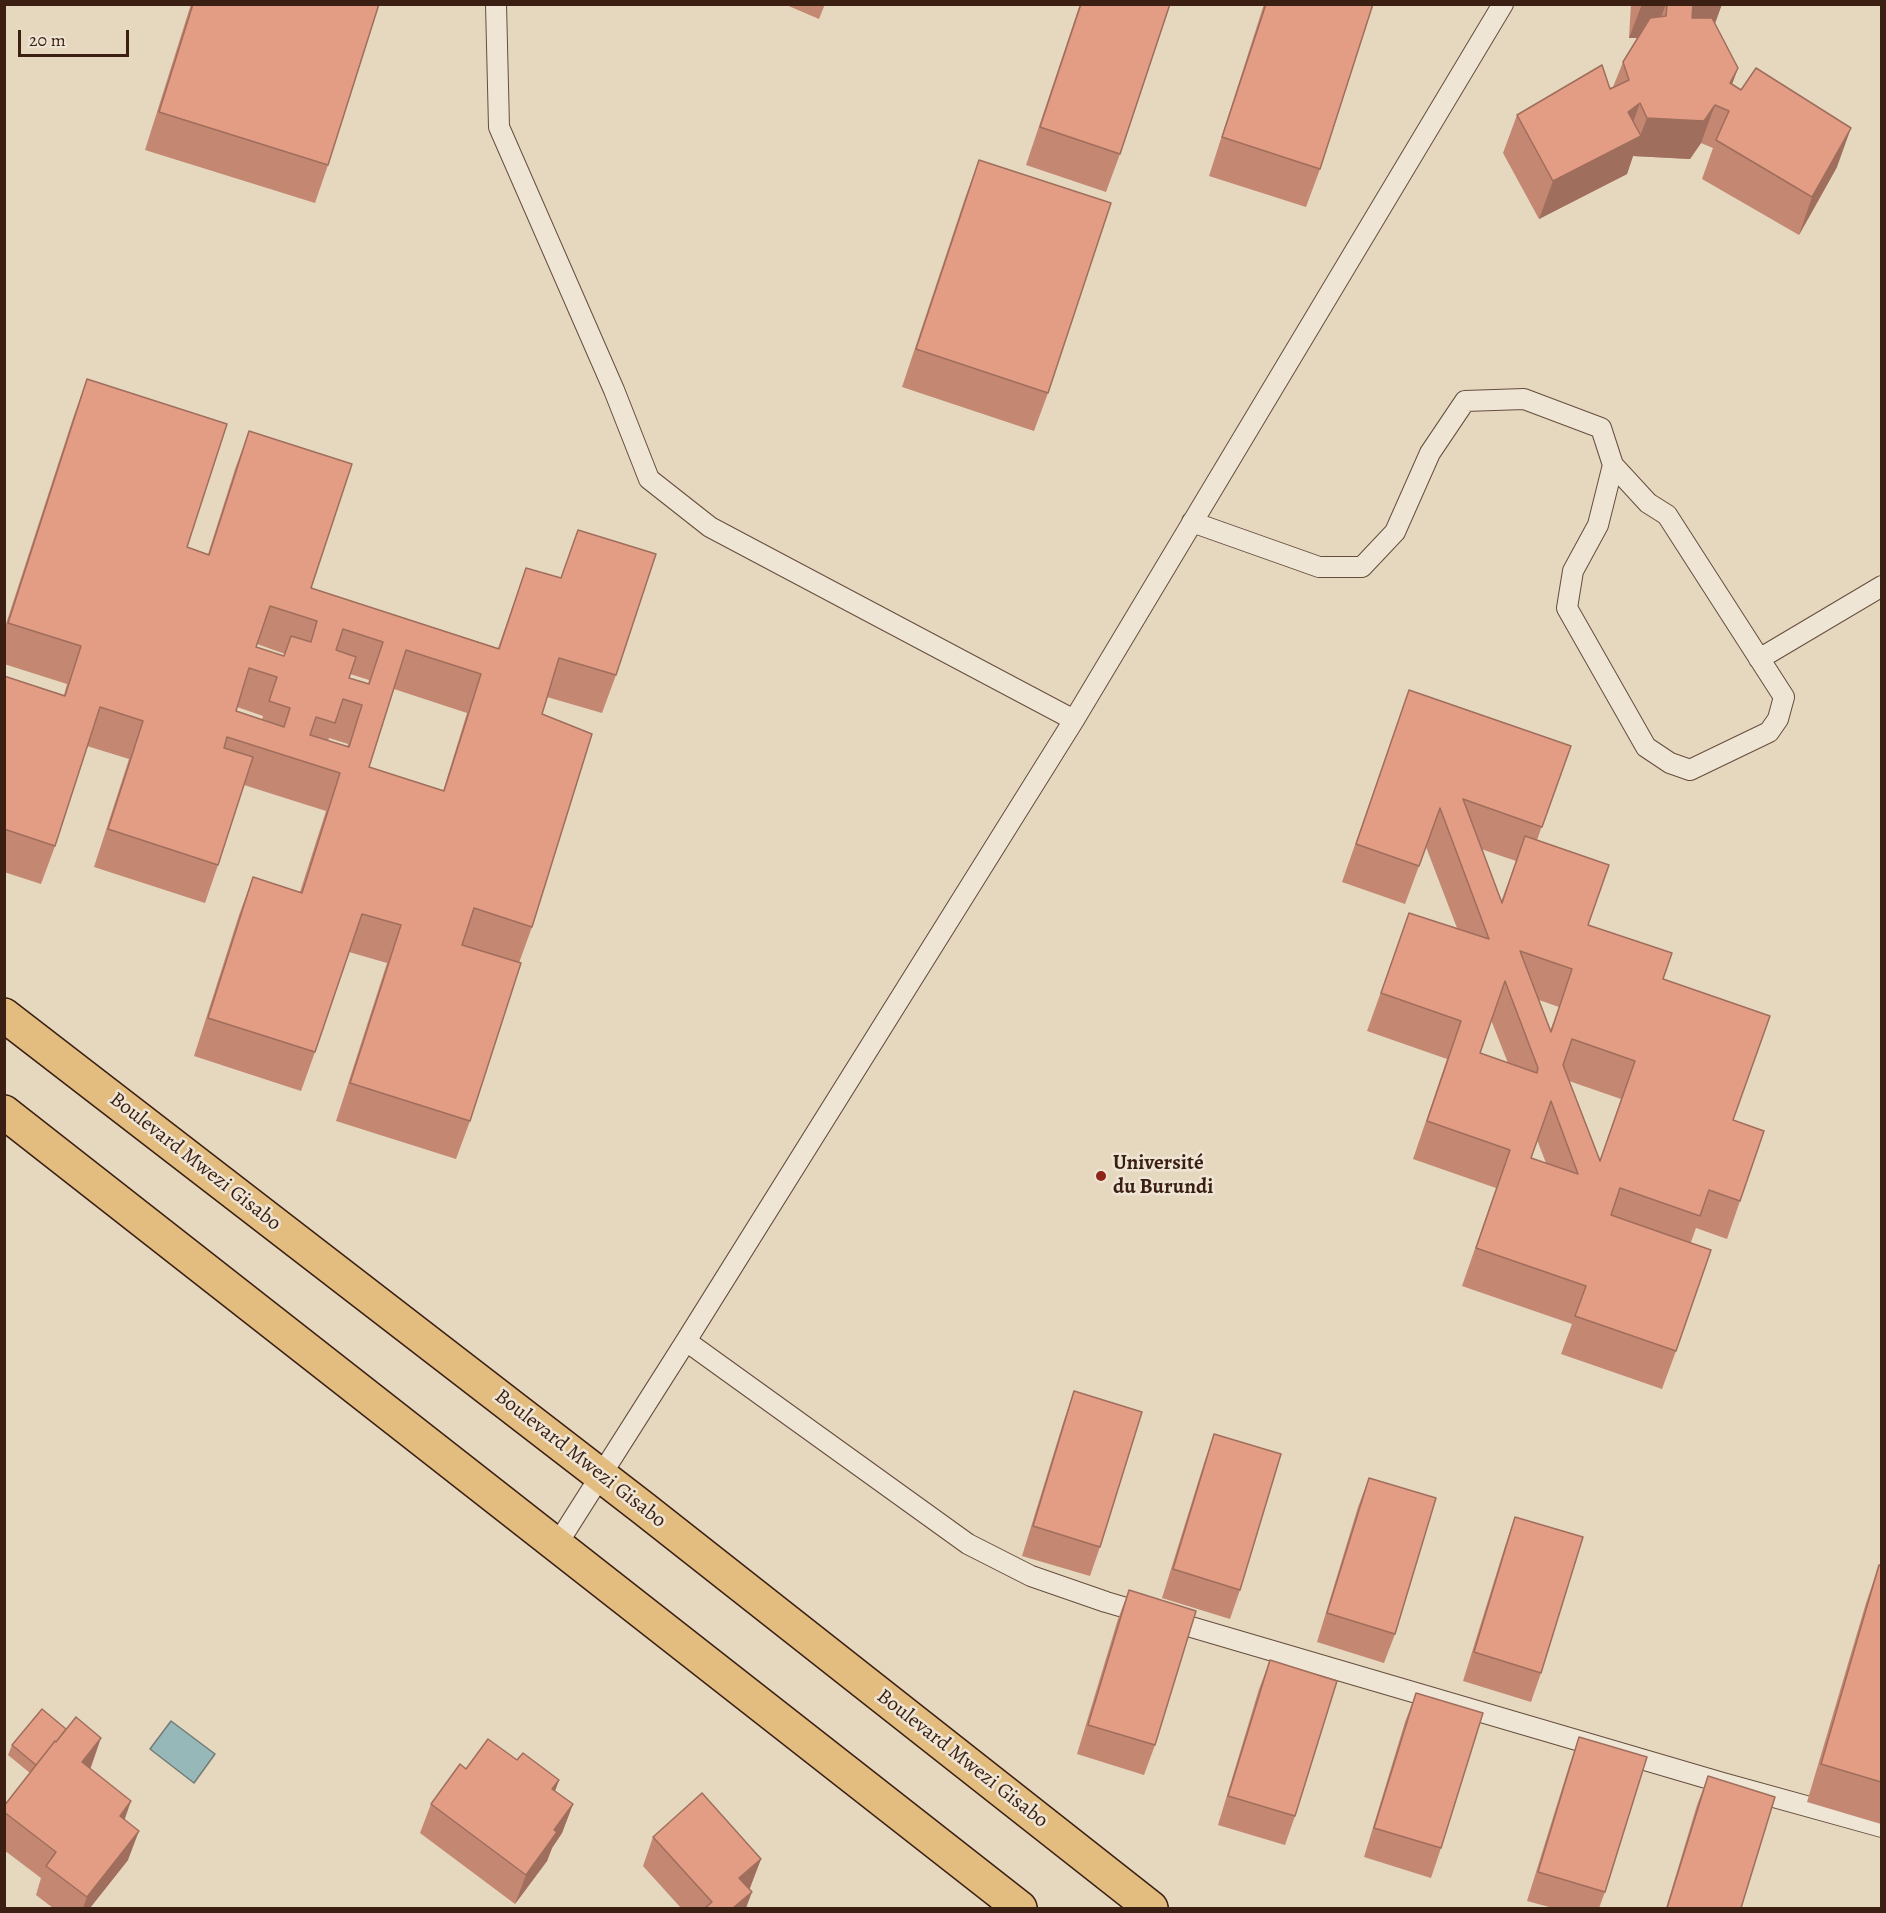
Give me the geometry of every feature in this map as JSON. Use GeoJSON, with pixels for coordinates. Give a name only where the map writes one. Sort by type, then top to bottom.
{"type":"FeatureCollection","features":[{"type":"Feature","properties":{"kind":"main road","name":"Boulevard Mwezi Gisabo"},"geometry":{"type":"LineString","coordinates":[[4,1015],[601,1476],[1151,1908]]}},
{"type":"Feature","properties":{"kind":"main road"},"geometry":{"type":"LineString","coordinates":[[4,1112],[1020,1908]]}},
{"type":"Feature","properties":{"kind":"lane"},"geometry":{"type":"LineString","coordinates":[[496,4],[499,127],[614,390],[649,479],[710,527],[1074,720]]}},
{"type":"Feature","properties":{"kind":"lane"},"geometry":{"type":"LineString","coordinates":[[556,1546],[1074,720],[1503,4]]}},
{"type":"Feature","properties":{"kind":"lane"},"geometry":{"type":"LineString","coordinates":[[1192,522],[1319,567],[1362,567],[1395,532],[1430,453],[1465,401],[1524,399],[1601,428],[1613,465],[1648,503],[1667,515],[1784,697],[1778,719],[1769,732],[1690,771],[1670,763],[1646,747],[1567,608],[1573,571],[1598,525],[1613,465]]}},
{"type":"Feature","properties":{"kind":"lane"},"geometry":{"type":"LineString","coordinates":[[1759,659],[1881,586]]}},
{"type":"Feature","properties":{"kind":"lane"},"geometry":{"type":"LineString","coordinates":[[686,1341],[968,1544],[1031,1576],[1117,1605],[1723,1784],[1881,1827]]}},
{"type":"Feature","properties":{"kind":"water"},"geometry":{"type":"Polygon","coordinates":[[[171,1721],[215,1754],[194,1783],[150,1749],[171,1721]]]}},
{"type":"Feature","properties":{"kind":"building"},"geometry":{"type":"Polygon","coordinates":[[[193,4],[379,4],[328,165],[159,112],[193,4]]]}},
{"type":"Feature","properties":{"kind":"building"},"geometry":{"type":"Polygon","coordinates":[[[1081,4],[1170,4],[1120,154],[1040,127],[1081,4]]]}},
{"type":"Feature","properties":{"kind":"building"},"geometry":{"type":"Polygon","coordinates":[[[1266,4],[1373,4],[1320,169],[1222,137],[1266,4]]]}},
{"type":"Feature","properties":{"kind":"building"},"geometry":{"type":"Polygon","coordinates":[[[1667,4],[1693,4],[1692,18],[1712,18],[1738,68],[1730,83],[1741,90],[1756,68],[1851,128],[1812,197],[1716,140],[1729,111],[1715,105],[1704,121],[1647,118],[1640,103],[1628,112],[1641,136],[1553,181],[1517,115],[1602,65],[1610,89],[1629,80],[1623,62],[1650,18],[1666,16],[1667,4]]]}},
{"type":"Feature","properties":{"kind":"building"},"geometry":{"type":"Polygon","coordinates":[[[979,160],[1111,203],[1048,393],[916,349],[979,160]]]}},
{"type":"Feature","properties":{"kind":"building"},"geometry":{"type":"Polygon","coordinates":[[[87,379],[227,424],[187,547],[209,555],[249,431],[352,464],[311,588],[499,649],[526,568],[561,578],[578,530],[656,554],[616,675],[559,658],[542,714],[592,734],[532,927],[474,908],[462,945],[521,963],[470,1121],[350,1083],[401,925],[362,914],[315,1052],[208,1018],[253,877],[302,893],[340,773],[227,737],[224,748],[253,757],[218,865],[108,829],[143,721],[100,707],[55,846],[4,829],[4,676],[65,696],[81,646],[8,623],[87,379]],[[270,606],[256,647],[284,656],[291,636],[311,642],[317,621],[270,606]],[[343,629],[336,650],[356,657],[349,678],[369,684],[383,642],[343,629]],[[406,650],[369,767],[444,791],[481,674],[406,650]],[[249,668],[236,711],[284,727],[290,708],[269,701],[277,677],[249,668]],[[343,699],[335,723],[316,717],[310,735],[349,747],[362,705],[343,699]]]}},
{"type":"Feature","properties":{"kind":"building"},"geometry":{"type":"Polygon","coordinates":[[[1409,690],[1571,746],[1542,827],[1463,799],[1502,903],[1525,836],[1609,865],[1588,925],[1672,953],[1663,979],[1770,1016],[1733,1120],[1764,1131],[1740,1201],[1709,1190],[1700,1216],[1620,1188],[1611,1215],[1711,1250],[1676,1351],[1575,1316],[1586,1286],[1476,1248],[1510,1150],[1427,1121],[1461,1021],[1381,993],[1409,913],[1489,939],[1440,808],[1419,866],[1356,844],[1409,690]],[[1520,951],[1551,1032],[1572,969],[1520,951]],[[1505,981],[1480,1053],[1537,1073],[1538,1068],[1505,981]],[[1572,1039],[1563,1065],[1600,1161],[1635,1061],[1572,1039]],[[1551,1101],[1531,1158],[1578,1174],[1551,1101]]]}},
{"type":"Feature","properties":{"kind":"building"},"geometry":{"type":"Polygon","coordinates":[[[1074,1391],[1142,1412],[1100,1547],[1033,1526],[1074,1391]]]}},
{"type":"Feature","properties":{"kind":"building"},"geometry":{"type":"Polygon","coordinates":[[[1214,1434],[1281,1454],[1240,1590],[1173,1569],[1214,1434]]]}},
{"type":"Feature","properties":{"kind":"building"},"geometry":{"type":"Polygon","coordinates":[[[1369,1478],[1436,1498],[1395,1634],[1327,1613],[1369,1478]]]}},
{"type":"Feature","properties":{"kind":"building"},"geometry":{"type":"Polygon","coordinates":[[[1515,1517],[1583,1537],[1541,1673],[1474,1652],[1515,1517]]]}},
{"type":"Feature","properties":{"kind":"building"},"geometry":{"type":"Polygon","coordinates":[[[1879,1565],[1881,1566],[1881,1782],[1821,1764],[1879,1565]]]}},
{"type":"Feature","properties":{"kind":"building"},"geometry":{"type":"Polygon","coordinates":[[[1129,1590],[1196,1611],[1155,1745],[1088,1725],[1129,1590]]]}},
{"type":"Feature","properties":{"kind":"building"},"geometry":{"type":"Polygon","coordinates":[[[1270,1660],[1337,1681],[1295,1816],[1228,1796],[1270,1660]]]}},
{"type":"Feature","properties":{"kind":"building"},"geometry":{"type":"Polygon","coordinates":[[[1416,1693],[1483,1713],[1441,1848],[1374,1828],[1416,1693]]]}},
{"type":"Feature","properties":{"kind":"building"},"geometry":{"type":"Polygon","coordinates":[[[42,1709],[66,1729],[36,1765],[12,1745],[42,1709]]]}},
{"type":"Feature","properties":{"kind":"building"},"geometry":{"type":"Polygon","coordinates":[[[76,1717],[101,1738],[82,1762],[131,1801],[120,1816],[139,1831],[87,1897],[46,1866],[56,1852],[4,1812],[4,1806],[76,1717]]]}},
{"type":"Feature","properties":{"kind":"building"},"geometry":{"type":"Polygon","coordinates":[[[1579,1737],[1647,1757],[1605,1892],[1538,1872],[1579,1737]]]}},
{"type":"Feature","properties":{"kind":"building"},"geometry":{"type":"Polygon","coordinates":[[[488,1739],[517,1760],[523,1753],[559,1780],[552,1789],[573,1804],[554,1830],[557,1832],[526,1875],[431,1804],[460,1764],[466,1769],[488,1739]]]}},
{"type":"Feature","properties":{"kind":"building"},"geometry":{"type":"Polygon","coordinates":[[[1708,1776],[1775,1797],[1741,1908],[1667,1908],[1708,1776]]]}},
{"type":"Feature","properties":{"kind":"building"},"geometry":{"type":"Polygon","coordinates":[[[702,1793],[761,1859],[739,1878],[752,1892],[733,1908],[705,1908],[712,1902],[653,1837],[702,1793]]]}},
{"type":"Feature","properties":{"kind":"place","name":"Université du Burundi"},"geometry":{"type":"Point","coordinates":[1101,1176]}}]}
